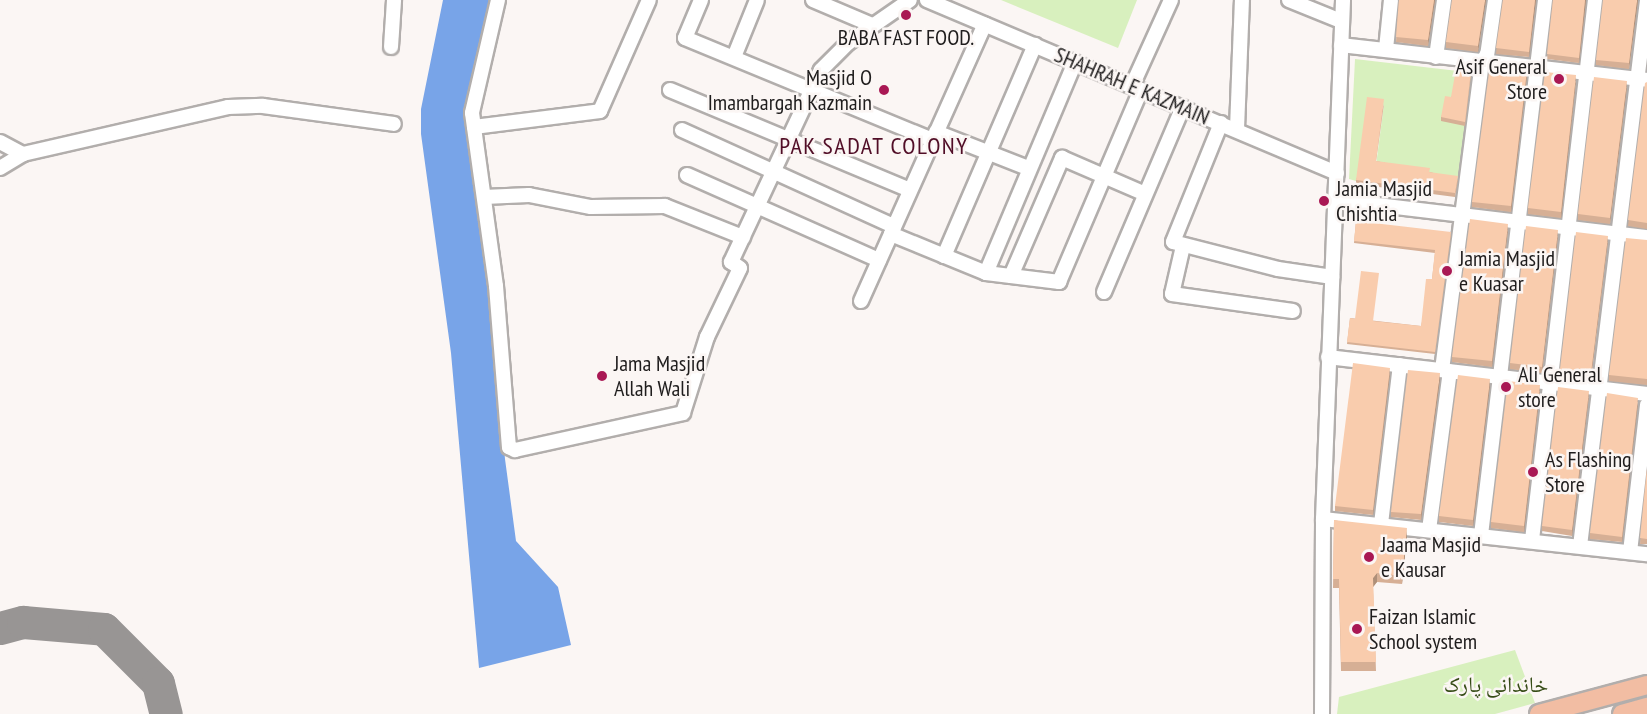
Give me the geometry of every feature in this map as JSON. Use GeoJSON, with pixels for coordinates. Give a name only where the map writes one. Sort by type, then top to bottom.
{"type":"FeatureCollection","features":[{"type":"Feature","properties":{"kind":"main road"},"geometry":{"type":"LineString","coordinates":[[1539,714],[1647,685]]}},
{"type":"Feature","properties":{"kind":"main road"},"geometry":{"type":"LineString","coordinates":[[1622,714],[1647,707]]}},
{"type":"Feature","properties":{"kind":"street"},"geometry":{"type":"LineString","coordinates":[[391,47],[394,0]]}},
{"type":"Feature","properties":{"kind":"street"},"geometry":{"type":"LineString","coordinates":[[498,0],[479,77],[474,127],[496,286],[509,447],[515,450],[683,413],[707,337],[740,268],[731,262],[813,92],[821,70],[872,25],[910,0]]}},
{"type":"Feature","properties":{"kind":"street"},"geometry":{"type":"LineString","coordinates":[[474,127],[600,111],[649,0]]}},
{"type":"Feature","properties":{"kind":"street"},"geometry":{"type":"LineString","coordinates":[[701,0],[685,38],[813,92],[1028,168]]}},
{"type":"Feature","properties":{"kind":"street"},"geometry":{"type":"LineString","coordinates":[[734,57],[757,0]]}},
{"type":"Feature","properties":{"kind":"street"},"geometry":{"type":"LineString","coordinates":[[813,0],[872,25]]}},
{"type":"Feature","properties":{"kind":"street","name":"SHAHRAH E KAZMAIN"},"geometry":{"type":"LineString","coordinates":[[927,0],[1337,173]]}},
{"type":"Feature","properties":{"kind":"street"},"geometry":{"type":"LineString","coordinates":[[682,130],[774,172],[944,256],[986,273],[1059,282],[1171,0]]}},
{"type":"Feature","properties":{"kind":"street"},"geometry":{"type":"LineString","coordinates":[[1237,129],[1242,0]]}},
{"type":"Feature","properties":{"kind":"street"},"geometry":{"type":"LineString","coordinates":[[1289,0],[1341,21]]}},
{"type":"Feature","properties":{"kind":"street"},"geometry":{"type":"LineString","coordinates":[[1322,714],[1323,519],[1343,0]]}},
{"type":"Feature","properties":{"kind":"street"},"geometry":{"type":"LineString","coordinates":[[1386,50],[1391,0]]}},
{"type":"Feature","properties":{"kind":"street"},"geometry":{"type":"LineString","coordinates":[[1436,57],[1444,0]]}},
{"type":"Feature","properties":{"kind":"street"},"geometry":{"type":"LineString","coordinates":[[1429,530],[1463,214],[1495,0]]}},
{"type":"Feature","properties":{"kind":"street"},"geometry":{"type":"LineString","coordinates":[[1481,535],[1545,0]]}},
{"type":"Feature","properties":{"kind":"street"},"geometry":{"type":"LineString","coordinates":[[1532,540],[1595,0]]}},
{"type":"Feature","properties":{"kind":"street"},"geometry":{"type":"LineString","coordinates":[[1581,546],[1617,233],[1642,79],[1647,0]]}},
{"type":"Feature","properties":{"kind":"street"},"geometry":{"type":"LineString","coordinates":[[861,301],[985,24]]}},
{"type":"Feature","properties":{"kind":"street"},"geometry":{"type":"LineString","coordinates":[[944,256],[986,152],[1035,45]]}},
{"type":"Feature","properties":{"kind":"street"},"geometry":{"type":"LineString","coordinates":[[1341,45],[1436,57],[1537,65],[1642,79]]}},
{"type":"Feature","properties":{"kind":"street"},"geometry":{"type":"LineString","coordinates":[[986,273],[1028,168],[1075,62]]}},
{"type":"Feature","properties":{"kind":"street"},"geometry":{"type":"LineString","coordinates":[[670,90],[910,190]]}},
{"type":"Feature","properties":{"kind":"street"},"geometry":{"type":"LineString","coordinates":[[0,168],[23,154],[228,107],[263,106],[394,124]]}},
{"type":"Feature","properties":{"kind":"street"},"geometry":{"type":"LineString","coordinates":[[1104,292],[1143,193],[1182,107]]}},
{"type":"Feature","properties":{"kind":"street"},"geometry":{"type":"LineString","coordinates":[[1221,123],[1173,242],[1278,269],[1332,277]]}},
{"type":"Feature","properties":{"kind":"street"},"geometry":{"type":"LineString","coordinates":[[0,142],[23,154]]}},
{"type":"Feature","properties":{"kind":"street"},"geometry":{"type":"LineString","coordinates":[[1011,276],[1062,158],[1143,193]]}},
{"type":"Feature","properties":{"kind":"street"},"geometry":{"type":"LineString","coordinates":[[687,175],[879,260]]}},
{"type":"Feature","properties":{"kind":"street"},"geometry":{"type":"LineString","coordinates":[[483,196],[529,195],[591,207],[665,206],[742,237]]}},
{"type":"Feature","properties":{"kind":"street"},"geometry":{"type":"LineString","coordinates":[[1336,200],[1647,237]]}},
{"type":"Feature","properties":{"kind":"street"},"geometry":{"type":"LineString","coordinates":[[1184,246],[1172,294],[1293,311]]}},
{"type":"Feature","properties":{"kind":"street"},"geometry":{"type":"LineString","coordinates":[[1328,357],[1647,394]]}},
{"type":"Feature","properties":{"kind":"street"},"geometry":{"type":"LineString","coordinates":[[1381,524],[1400,365]]}},
{"type":"Feature","properties":{"kind":"street"},"geometry":{"type":"LineString","coordinates":[[1630,552],[1647,405]]}},
{"type":"Feature","properties":{"kind":"street"},"geometry":{"type":"LineString","coordinates":[[1323,519],[1647,554]]}},
{"type":"Feature","properties":{"kind":"green space"},"geometry":{"type":"Polygon","coordinates":[[[1001,0],[1137,0],[1118,48],[1001,0]]]}},
{"type":"Feature","properties":{"kind":"green space"},"geometry":{"type":"Polygon","coordinates":[[[1355,59],[1475,73],[1462,181],[1376,165],[1384,104],[1356,181],[1349,179],[1355,59]]]}},
{"type":"Feature","properties":{"kind":"green space","name":"خاندانی پارک"},"geometry":{"type":"Polygon","coordinates":[[[1515,650],[1535,703],[1495,714],[1337,714],[1339,697],[1515,650]]]}},
{"type":"Feature","properties":{"kind":"water"},"geometry":{"type":"Polygon","coordinates":[[[443,0],[492,0],[468,103],[469,146],[493,332],[505,459],[516,541],[558,587],[571,645],[479,668],[451,353],[421,134],[421,109],[443,0]]]}},
{"type":"Feature","properties":{"kind":"building"},"geometry":{"type":"Polygon","coordinates":[[[1399,0],[1434,0],[1428,40],[1396,37],[1399,0]]]}},
{"type":"Feature","properties":{"kind":"building"},"geometry":{"type":"Polygon","coordinates":[[[1452,0],[1485,0],[1478,46],[1446,42],[1452,0]]]}},
{"type":"Feature","properties":{"kind":"building"},"geometry":{"type":"Polygon","coordinates":[[[1503,0],[1535,0],[1529,52],[1496,48],[1503,0]]]}},
{"type":"Feature","properties":{"kind":"building"},"geometry":{"type":"Polygon","coordinates":[[[1553,0],[1585,0],[1579,58],[1547,54],[1553,0]]]}},
{"type":"Feature","properties":{"kind":"building"},"geometry":{"type":"Polygon","coordinates":[[[1603,0],[1637,0],[1629,63],[1596,60],[1603,0]]]}},
{"type":"Feature","properties":{"kind":"building"},"geometry":{"type":"Polygon","coordinates":[[[1490,65],[1527,70],[1511,206],[1472,202],[1490,65]]]}},
{"type":"Feature","properties":{"kind":"building"},"geometry":{"type":"Polygon","coordinates":[[[1456,69],[1471,71],[1465,122],[1441,117],[1445,96],[1451,97],[1456,69]]]}},
{"type":"Feature","properties":{"kind":"building"},"geometry":{"type":"Polygon","coordinates":[[[1545,72],[1576,75],[1561,212],[1528,208],[1545,72]]]}},
{"type":"Feature","properties":{"kind":"building"},"geometry":{"type":"Polygon","coordinates":[[[1594,77],[1627,81],[1610,218],[1578,214],[1594,77]]]}},
{"type":"Feature","properties":{"kind":"building"},"geometry":{"type":"Polygon","coordinates":[[[1647,82],[1647,223],[1628,220],[1645,83],[1647,82]]]}},
{"type":"Feature","properties":{"kind":"building"},"geometry":{"type":"Polygon","coordinates":[[[1367,97],[1384,99],[1376,161],[1430,168],[1429,172],[1458,176],[1455,193],[1356,180],[1367,97]]]}},
{"type":"Feature","properties":{"kind":"building"},"geometry":{"type":"Polygon","coordinates":[[[1470,219],[1508,224],[1492,361],[1452,357],[1470,219]]]}},
{"type":"Feature","properties":{"kind":"building"},"geometry":{"type":"Polygon","coordinates":[[[1356,221],[1451,232],[1435,352],[1347,342],[1350,318],[1355,319],[1361,271],[1379,273],[1373,321],[1421,326],[1426,279],[1432,279],[1435,250],[1354,241],[1356,221]]]}},
{"type":"Feature","properties":{"kind":"building"},"geometry":{"type":"Polygon","coordinates":[[[1526,226],[1558,230],[1542,367],[1510,363],[1526,226]]]}},
{"type":"Feature","properties":{"kind":"building"},"geometry":{"type":"Polygon","coordinates":[[[1576,232],[1608,236],[1591,373],[1560,369],[1576,232]]]}},
{"type":"Feature","properties":{"kind":"building"},"geometry":{"type":"Polygon","coordinates":[[[1626,238],[1647,240],[1647,379],[1609,375],[1626,238]]]}},
{"type":"Feature","properties":{"kind":"building"},"geometry":{"type":"Polygon","coordinates":[[[1353,363],[1390,368],[1373,510],[1335,506],[1353,363]]]}},
{"type":"Feature","properties":{"kind":"building"},"geometry":{"type":"Polygon","coordinates":[[[1408,370],[1440,373],[1421,514],[1391,512],[1408,370]]]}},
{"type":"Feature","properties":{"kind":"building"},"geometry":{"type":"Polygon","coordinates":[[[1458,375],[1490,379],[1473,520],[1439,516],[1458,375]]]}},
{"type":"Feature","properties":{"kind":"building"},"geometry":{"type":"Polygon","coordinates":[[[1508,381],[1540,385],[1524,526],[1491,522],[1508,381]]]}},
{"type":"Feature","properties":{"kind":"building"},"geometry":{"type":"Polygon","coordinates":[[[1558,387],[1589,391],[1572,530],[1542,526],[1558,387]]]}},
{"type":"Feature","properties":{"kind":"building"},"geometry":{"type":"Polygon","coordinates":[[[1607,393],[1638,398],[1622,537],[1590,533],[1607,393]]]}},
{"type":"Feature","properties":{"kind":"building"},"geometry":{"type":"Polygon","coordinates":[[[1647,469],[1647,539],[1640,538],[1647,469]]]}},
{"type":"Feature","properties":{"kind":"building"},"geometry":{"type":"Polygon","coordinates":[[[1334,520],[1407,528],[1402,576],[1377,573],[1373,578],[1376,662],[1341,662],[1339,579],[1333,579],[1334,520]]]}},
{"type":"Feature","properties":{"kind":"taxiway"},"geometry":{"type":"LineString","coordinates":[[0,628],[23,622],[104,629],[158,683],[166,714]]}},
{"type":"Feature","properties":{"kind":"place","name":"BABA FAST FOOD."},"geometry":{"type":"Point","coordinates":[906,15]}},
{"type":"Feature","properties":{"kind":"place","name":"Asif General Store"},"geometry":{"type":"Point","coordinates":[1559,79]}},
{"type":"Feature","properties":{"kind":"place","name":"Masjid O Imambargah Kazmain"},"geometry":{"type":"Point","coordinates":[884,90]}},
{"type":"Feature","properties":{"kind":"place","name":"Jamia Masjid Chishtia"},"geometry":{"type":"Point","coordinates":[1324,201]}},
{"type":"Feature","properties":{"kind":"place","name":"Jamia Masjid e Kuasar"},"geometry":{"type":"Point","coordinates":[1447,271]}},
{"type":"Feature","properties":{"kind":"place","name":"Jama Masjid Allah Wali"},"geometry":{"type":"Point","coordinates":[602,376]}},
{"type":"Feature","properties":{"kind":"place","name":"Ali General store"},"geometry":{"type":"Point","coordinates":[1506,387]}},
{"type":"Feature","properties":{"kind":"place","name":"As Flashing Store"},"geometry":{"type":"Point","coordinates":[1533,472]}},
{"type":"Feature","properties":{"kind":"place","name":"Jaama Masjid e Kausar"},"geometry":{"type":"Point","coordinates":[1369,557]}},
{"type":"Feature","properties":{"kind":"place","name":"Faizan Islamic School system"},"geometry":{"type":"Point","coordinates":[1357,629]}},
{"type":"Feature","properties":{"kind":"district","name":"PAK SADAT COLONY"},"geometry":{"type":"Point","coordinates":[874,146]}}]}
